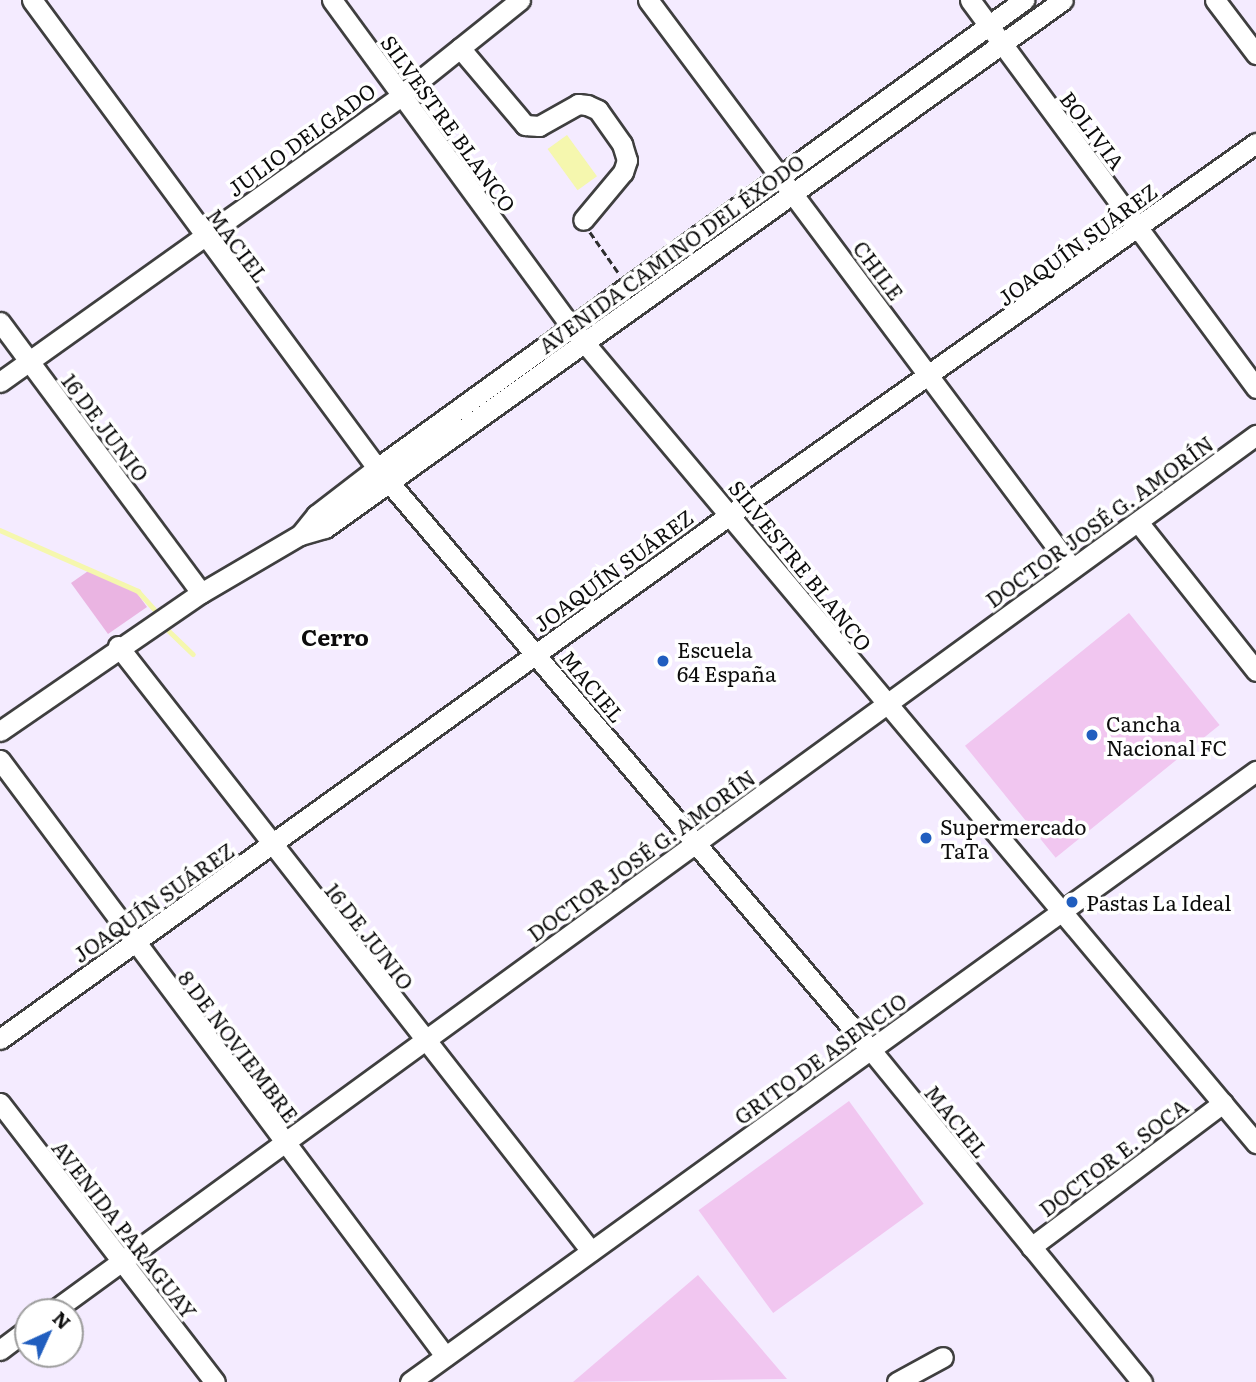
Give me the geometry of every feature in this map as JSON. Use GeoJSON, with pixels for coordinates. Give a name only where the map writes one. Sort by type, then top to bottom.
{"type":"FeatureCollection","features":[{"type":"Feature","properties":{"kind":"street","name":"MACIEL"},"geometry":{"type":"LineString","coordinates":[[32,0],[204,237],[384,476],[537,653],[871,1050],[1142,1382]]}},
{"type":"Feature","properties":{"kind":"street","name":"SILVESTRE BLANCO"},"geometry":{"type":"LineString","coordinates":[[332,0],[399,97],[579,336],[1256,1143]]}},
{"type":"Feature","properties":{"kind":"street","name":"JULIO DELGADO"},"geometry":{"type":"LineString","coordinates":[[0,382],[399,97],[520,0]]}},
{"type":"Feature","properties":{"kind":"street","name":"CHILE"},"geometry":{"type":"LineString","coordinates":[[648,0],[1072,568]]}},
{"type":"Feature","properties":{"kind":"street","name":"BOLIVIA"},"geometry":{"type":"LineString","coordinates":[[970,0],[1256,388]]}},
{"type":"Feature","properties":{"kind":"street","name":"AVENIDA CAMINO DEL ÉXODO"},"geometry":{"type":"LineString","coordinates":[[0,731],[118,646],[300,535],[316,515],[384,476],[788,186],[1024,0]]}},
{"type":"Feature","properties":{"kind":"street","name":"AVENIDA CAMINO DEL ÉXODO"},"geometry":{"type":"LineString","coordinates":[[579,336],[630,289],[1003,46],[1063,0]]}},
{"type":"Feature","properties":{"kind":"street"},"geometry":{"type":"LineString","coordinates":[[1215,0],[1256,54]]}},
{"type":"Feature","properties":{"kind":"street"},"geometry":{"type":"LineString","coordinates":[[460,48],[525,125],[539,126],[578,104],[598,110],[622,144],[627,160],[623,172],[583,220]]}},
{"type":"Feature","properties":{"kind":"street","name":"JOAQUÍN SUÁREZ"},"geometry":{"type":"LineString","coordinates":[[0,1039],[731,514],[930,376],[1256,143]]}},
{"type":"Feature","properties":{"kind":"street","name":"16 DE JUNIO"},"geometry":{"type":"LineString","coordinates":[[0,322],[201,593]]}},
{"type":"Feature","properties":{"kind":"street","name":"DOCTOR JOSÉ G. AMORÍN"},"geometry":{"type":"LineString","coordinates":[[71,1298],[1256,435]]}},
{"type":"Feature","properties":{"kind":"street"},"geometry":{"type":"LineString","coordinates":[[1138,522],[1256,671]]}},
{"type":"Feature","properties":{"kind":"street","name":"16 DE JUNIO"},"geometry":{"type":"LineString","coordinates":[[118,646],[271,846],[591,1251]]}},
{"type":"Feature","properties":{"kind":"street","name":"8 DE NOVIEMBRE"},"geometry":{"type":"LineString","coordinates":[[0,761],[134,944],[445,1356]]}},
{"type":"Feature","properties":{"kind":"street","name":"GRITO DE ASENCIO"},"geometry":{"type":"LineString","coordinates":[[410,1382],[1256,771]]}},
{"type":"Feature","properties":{"kind":"street","name":"AVENIDA PARAGUAY"},"geometry":{"type":"LineString","coordinates":[[0,1103],[120,1263],[215,1382]]}},
{"type":"Feature","properties":{"kind":"street","name":"DOCTOR E. SOCA"},"geometry":{"type":"LineString","coordinates":[[1031,1247],[1223,1103]]}},
{"type":"Feature","properties":{"kind":"street"},"geometry":{"type":"LineString","coordinates":[[897,1382],[943,1357]]}},
{"type":"Feature","properties":{"kind":"path"},"geometry":{"type":"LineString","coordinates":[[583,220],[630,289]]}},
{"type":"Feature","properties":{"kind":"shaded area"},"geometry":{"type":"Polygon","coordinates":[[[567,135],[597,176],[578,190],[548,149],[567,135]]]}},
{"type":"Feature","properties":{"kind":"shaded area"},"geometry":{"type":"Polygon","coordinates":[[[91,569],[137,593],[147,607],[108,634],[71,583],[91,569]]]}},
{"type":"Feature","properties":{"kind":"shaded area","name":"Cancha Nacional FC"},"geometry":{"type":"Polygon","coordinates":[[[1129,613],[1220,725],[1056,858],[965,746],[1129,613]]]}},
{"type":"Feature","properties":{"kind":"shaded area"},"geometry":{"type":"Polygon","coordinates":[[[849,1101],[924,1204],[773,1313],[699,1210],[849,1101]]]}},
{"type":"Feature","properties":{"kind":"shaded area"},"geometry":{"type":"Polygon","coordinates":[[[698,1275],[787,1379],[573,1382],[698,1275]]]}},
{"type":"Feature","properties":{"kind":"waterway"},"geometry":{"type":"LineString","coordinates":[[0,530],[138,591],[154,609]]}},
{"type":"Feature","properties":{"kind":"waterway"},"geometry":{"type":"LineString","coordinates":[[167,629],[193,654]]}},
{"type":"Feature","properties":{"kind":"place","name":"Escuela 64 España"},"geometry":{"type":"Point","coordinates":[663,661]}},
{"type":"Feature","properties":{"kind":"place","name":"Cancha Nacional FC"},"geometry":{"type":"Point","coordinates":[1092,735]}},
{"type":"Feature","properties":{"kind":"place","name":"Supermercado TaTa"},"geometry":{"type":"Point","coordinates":[926,838]}},
{"type":"Feature","properties":{"kind":"place","name":"Pastas La Ideal"},"geometry":{"type":"Point","coordinates":[1072,902]}},
{"type":"Feature","properties":{"kind":"district","name":"Cerro"},"geometry":{"type":"Point","coordinates":[335,636]}}]}
